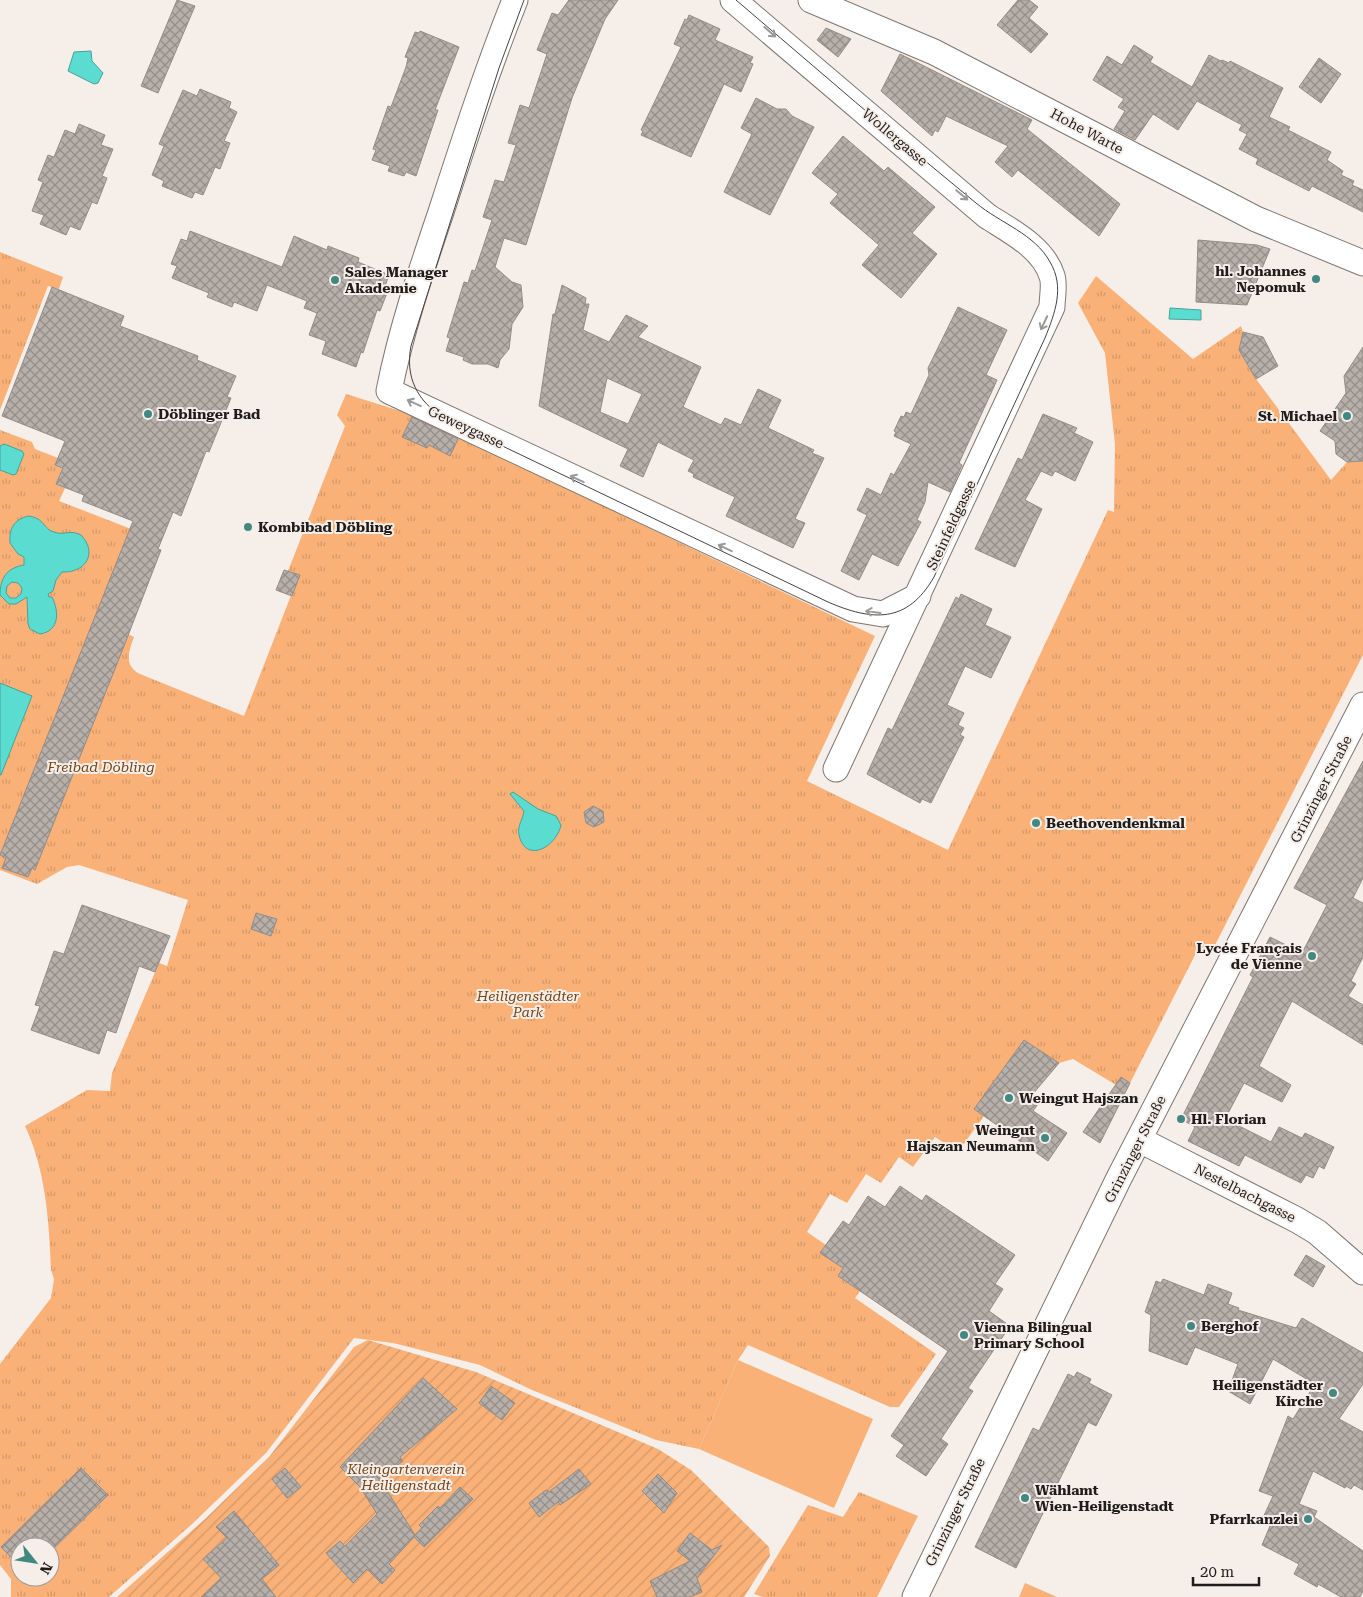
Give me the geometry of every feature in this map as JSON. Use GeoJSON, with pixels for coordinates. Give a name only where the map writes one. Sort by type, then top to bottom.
{"type":"FeatureCollection","features":[{"type":"Feature","properties":{"kind":"street","name":"Geweygasse"},"geometry":{"type":"LineString","coordinates":[[515,0],[489,66],[415,291],[396,352],[389,391],[853,609],[883,614],[918,596]]}},
{"type":"Feature","properties":{"kind":"street","name":"Wollergasse"},"geometry":{"type":"LineString","coordinates":[[733,0],[987,216],[1028,243],[1042,259],[1052,276]]}},
{"type":"Feature","properties":{"kind":"street","name":"Hohe Warte"},"geometry":{"type":"LineString","coordinates":[[811,0],[934,52],[1256,220],[1363,263]]}},
{"type":"Feature","properties":{"kind":"street","name":"Steinfeldgasse"},"geometry":{"type":"LineString","coordinates":[[836,769],[1052,307],[1052,276]]}},
{"type":"Feature","properties":{"kind":"street","name":"Grinzinger Straße"},"geometry":{"type":"LineString","coordinates":[[915,1597],[1031,1356],[1363,705]]}},
{"type":"Feature","properties":{"kind":"street","name":"Nestelbachgasse"},"geometry":{"type":"LineString","coordinates":[[1140,1140],[1297,1220],[1317,1232],[1356,1265]]}},
{"type":"Feature","properties":{"kind":"green space"},"geometry":{"type":"Polygon","coordinates":[[[0,252],[63,277],[59,289],[48,286],[0,410],[0,252]]]}},
{"type":"Feature","properties":{"kind":"green space","name":"Heiligenstädter Park"},"geometry":{"type":"Polygon","coordinates":[[[1096,276],[1193,359],[1241,326],[1243,332],[1239,350],[1256,379],[1331,480],[1347,462],[1360,462],[1363,458],[1363,655],[1213,949],[1209,947],[1196,953],[1126,1091],[1073,1059],[1059,1063],[1024,1040],[975,1109],[984,1116],[958,1152],[935,1137],[913,1167],[899,1157],[881,1183],[866,1174],[847,1203],[830,1194],[807,1232],[826,1245],[821,1252],[843,1268],[838,1276],[860,1291],[855,1298],[936,1354],[899,1407],[890,1407],[748,1345],[738,1360],[699,1449],[656,1440],[532,1390],[480,1365],[393,1343],[354,1338],[266,1453],[191,1525],[109,1597],[11,1597],[11,1587],[60,1587],[60,1537],[10,1537],[10,1578],[0,1565],[0,1364],[51,1298],[54,1279],[51,1270],[49,1233],[42,1178],[25,1126],[87,1090],[110,1091],[112,1073],[159,963],[167,966],[188,900],[79,865],[67,867],[37,884],[0,870],[0,430],[32,442],[35,449],[58,458],[55,465],[63,468],[56,484],[65,488],[59,501],[139,532],[136,541],[161,550],[128,634],[134,637],[130,647],[129,662],[131,666],[140,674],[244,716],[299,575],[288,571],[345,426],[337,415],[346,394],[413,415],[875,636],[807,781],[948,850],[1108,510],[1114,512],[1115,444],[1105,353],[1078,303],[1096,276]]]}},
{"type":"Feature","properties":{"kind":"green space","name":"Kleingartenverein Heiligenstadt"},"geometry":{"type":"Polygon","coordinates":[[[368,1340],[476,1372],[658,1449],[691,1470],[769,1547],[770,1556],[744,1597],[117,1597],[205,1519],[269,1457],[354,1347],[368,1340]]]}},
{"type":"Feature","properties":{"kind":"green space"},"geometry":{"type":"Polygon","coordinates":[[[738,1360],[873,1419],[834,1508],[699,1449],[738,1360]]]}},
{"type":"Feature","properties":{"kind":"green space"},"geometry":{"type":"Polygon","coordinates":[[[859,1492],[918,1516],[877,1597],[763,1597],[754,1594],[808,1505],[843,1517],[859,1492]]]}},
{"type":"Feature","properties":{"kind":"green space"},"geometry":{"type":"Polygon","coordinates":[[[1025,1583],[1057,1597],[1019,1597],[1025,1583]]]}},
{"type":"Feature","properties":{"kind":"water"},"geometry":{"type":"Polygon","coordinates":[[[91,51],[92,61],[103,73],[98,83],[94,84],[68,71],[74,52],[91,51]]]}},
{"type":"Feature","properties":{"kind":"water"},"geometry":{"type":"Polygon","coordinates":[[[1170,308],[1201,310],[1201,320],[1169,319],[1170,308]]]}},
{"type":"Feature","properties":{"kind":"water"},"geometry":{"type":"Polygon","coordinates":[[[4,444],[22,451],[24,454],[16,474],[13,475],[0,470],[0,446],[4,444]]]}},
{"type":"Feature","properties":{"kind":"water"},"geometry":{"type":"Polygon","coordinates":[[[28,516],[41,521],[50,531],[81,535],[89,549],[87,561],[83,565],[77,569],[62,572],[56,580],[53,591],[48,594],[49,597],[52,597],[56,608],[56,620],[51,629],[40,634],[30,629],[28,624],[27,597],[16,604],[9,604],[0,595],[1,584],[5,575],[18,566],[24,565],[24,557],[18,554],[10,543],[10,533],[16,522],[28,516]],[[12,582],[7,586],[6,593],[10,598],[16,598],[21,594],[22,588],[18,583],[12,582]]]}},
{"type":"Feature","properties":{"kind":"water"},"geometry":{"type":"Polygon","coordinates":[[[0,683],[32,696],[1,775],[0,775],[0,683]]]}},
{"type":"Feature","properties":{"kind":"water"},"geometry":{"type":"Polygon","coordinates":[[[513,792],[538,809],[556,816],[561,825],[554,840],[548,845],[534,851],[528,849],[523,844],[519,835],[519,825],[524,811],[510,794],[513,792]]]}},
{"type":"Feature","properties":{"kind":"building"},"geometry":{"type":"Polygon","coordinates":[[[177,0],[195,6],[158,93],[141,86],[177,0]]]}},
{"type":"Feature","properties":{"kind":"building"},"geometry":{"type":"Polygon","coordinates":[[[569,0],[618,0],[605,19],[572,98],[526,245],[504,238],[495,267],[512,282],[521,285],[523,307],[512,324],[509,349],[500,360],[498,368],[488,364],[472,364],[463,360],[464,357],[446,351],[450,338],[447,337],[464,282],[468,283],[472,270],[475,271],[492,220],[483,217],[495,180],[504,182],[516,145],[508,143],[520,105],[529,108],[547,54],[537,50],[552,13],[558,15],[569,0]]]}},
{"type":"Feature","properties":{"kind":"building"},"geometry":{"type":"Polygon","coordinates":[[[1018,0],[1029,0],[1038,7],[1029,18],[1048,34],[1031,53],[997,25],[1018,0]]]}},
{"type":"Feature","properties":{"kind":"building"},"geometry":{"type":"Polygon","coordinates":[[[689,15],[720,29],[715,40],[753,57],[750,63],[753,64],[741,92],[724,84],[691,157],[641,135],[643,131],[641,130],[681,47],[674,44],[685,19],[687,20],[689,15]]]}},
{"type":"Feature","properties":{"kind":"building"},"geometry":{"type":"Polygon","coordinates":[[[826,28],[851,39],[838,57],[817,40],[826,28]]]}},
{"type":"Feature","properties":{"kind":"building"},"geometry":{"type":"Polygon","coordinates":[[[420,31],[459,47],[435,110],[438,110],[416,176],[406,172],[404,176],[388,171],[390,166],[372,160],[376,150],[373,149],[388,106],[391,107],[406,67],[408,58],[405,57],[415,32],[419,33],[420,31]]]}},
{"type":"Feature","properties":{"kind":"building"},"geometry":{"type":"Polygon","coordinates":[[[1134,45],[1153,57],[1150,62],[1192,87],[1209,55],[1221,61],[1229,63],[1230,61],[1283,88],[1269,117],[1290,127],[1288,130],[1331,152],[1327,160],[1343,171],[1341,175],[1354,181],[1352,185],[1363,190],[1363,212],[1312,186],[1309,191],[1256,164],[1258,159],[1239,149],[1247,134],[1239,130],[1242,125],[1197,101],[1178,130],[1153,114],[1135,140],[1114,129],[1125,111],[1118,107],[1124,99],[1093,80],[1107,56],[1122,65],[1134,45]]]}},
{"type":"Feature","properties":{"kind":"building"},"geometry":{"type":"Polygon","coordinates":[[[900,54],[1032,120],[1027,129],[1120,204],[1099,236],[1018,170],[1012,177],[995,162],[1008,146],[946,116],[938,132],[935,130],[932,136],[881,91],[900,54]]]}},
{"type":"Feature","properties":{"kind":"building"},"geometry":{"type":"Polygon","coordinates":[[[1319,58],[1341,74],[1321,103],[1299,87],[1319,58]]]}},
{"type":"Feature","properties":{"kind":"building"},"geometry":{"type":"Polygon","coordinates":[[[200,89],[231,102],[229,108],[237,112],[224,141],[230,143],[220,169],[215,167],[203,195],[195,192],[192,198],[162,186],[164,181],[152,175],[164,146],[159,144],[183,90],[197,96],[200,89]]]}},
{"type":"Feature","properties":{"kind":"building"},"geometry":{"type":"Polygon","coordinates":[[[756,98],[777,109],[786,109],[792,116],[814,127],[770,215],[724,192],[752,134],[741,128],[756,98]]]}},
{"type":"Feature","properties":{"kind":"building"},"geometry":{"type":"Polygon","coordinates":[[[79,124],[105,135],[101,145],[113,149],[102,176],[107,178],[97,204],[92,202],[80,230],[70,226],[66,235],[40,224],[44,215],[32,211],[43,182],[38,180],[48,155],[54,157],[65,130],[75,134],[79,124]]]}},
{"type":"Feature","properties":{"kind":"building"},"geometry":{"type":"Polygon","coordinates":[[[843,136],[884,171],[888,167],[935,207],[912,233],[937,254],[901,298],[862,265],[879,245],[830,203],[838,194],[812,173],[843,136]]]}},
{"type":"Feature","properties":{"kind":"building"},"geometry":{"type":"Polygon","coordinates":[[[190,231],[282,267],[294,236],[327,250],[328,246],[359,258],[358,262],[389,275],[383,292],[387,293],[380,311],[377,310],[363,353],[361,352],[356,367],[322,354],[326,341],[309,335],[317,313],[304,308],[307,301],[267,285],[257,311],[234,302],[232,307],[207,297],[209,293],[172,278],[177,266],[171,264],[181,239],[187,241],[190,231]]]}},
{"type":"Feature","properties":{"kind":"building"},"geometry":{"type":"Polygon","coordinates":[[[1198,240],[1257,245],[1270,249],[1247,305],[1196,302],[1198,240]]]}},
{"type":"Feature","properties":{"kind":"building"},"geometry":{"type":"Polygon","coordinates":[[[562,285],[586,298],[585,304],[589,304],[583,330],[609,342],[626,315],[648,326],[638,337],[701,367],[683,407],[721,425],[725,418],[741,425],[758,389],[781,400],[768,428],[814,450],[812,453],[824,458],[795,519],[805,523],[793,548],[726,516],[735,497],[693,477],[694,474],[688,471],[694,460],[658,442],[643,477],[620,466],[628,449],[539,406],[553,314],[555,314],[562,285]],[[607,378],[600,412],[628,424],[642,394],[607,378]]]}},
{"type":"Feature","properties":{"kind":"building"},"geometry":{"type":"Polygon","coordinates":[[[52,287],[124,316],[120,326],[198,356],[197,360],[236,376],[227,397],[231,398],[209,452],[206,451],[181,516],[173,512],[158,549],[161,550],[124,646],[35,870],[32,868],[28,877],[2,868],[6,858],[0,855],[133,521],[82,501],[84,495],[56,484],[63,468],[55,465],[65,441],[2,416],[52,287]]]}},
{"type":"Feature","properties":{"kind":"building"},"geometry":{"type":"Polygon","coordinates":[[[958,307],[1007,330],[986,375],[997,380],[959,463],[962,465],[950,492],[928,482],[925,502],[917,520],[921,522],[898,566],[872,554],[859,580],[841,571],[867,515],[857,510],[867,488],[881,495],[891,473],[894,475],[911,444],[894,436],[896,432],[894,431],[901,416],[904,417],[906,412],[911,414],[929,375],[928,368],[958,307]]]}},
{"type":"Feature","properties":{"kind":"building"},"geometry":{"type":"Polygon","coordinates":[[[1243,332],[1263,337],[1278,366],[1256,379],[1239,350],[1243,332]]]}},
{"type":"Feature","properties":{"kind":"building","name":"St. Michael"},"geometry":{"type":"Polygon","coordinates":[[[1363,347],[1363,461],[1347,462],[1336,454],[1335,441],[1320,431],[1346,393],[1344,376],[1363,347]]]}},
{"type":"Feature","properties":{"kind":"building"},"geometry":{"type":"Polygon","coordinates":[[[1043,414],[1077,428],[1074,433],[1093,442],[1075,481],[1055,471],[1052,476],[1041,471],[1025,500],[1042,509],[1015,567],[975,549],[1018,458],[1022,460],[1043,414]]]}},
{"type":"Feature","properties":{"kind":"building"},"geometry":{"type":"Polygon","coordinates":[[[412,417],[458,439],[450,456],[429,445],[427,448],[402,437],[412,417]]]}},
{"type":"Feature","properties":{"kind":"building"},"geometry":{"type":"Polygon","coordinates":[[[284,570],[300,575],[292,596],[276,590],[284,570]]]}},
{"type":"Feature","properties":{"kind":"building"},"geometry":{"type":"Polygon","coordinates":[[[961,594],[992,609],[985,625],[1011,637],[991,678],[965,666],[947,705],[964,713],[958,725],[964,728],[960,735],[964,737],[931,803],[922,799],[920,803],[867,774],[888,728],[892,730],[956,597],[959,599],[961,594]]]}},
{"type":"Feature","properties":{"kind":"building"},"geometry":{"type":"Polygon","coordinates":[[[1363,761],[1363,878],[1353,898],[1363,903],[1363,957],[1351,981],[1356,984],[1348,996],[1363,1005],[1363,1045],[1292,1001],[1259,1066],[1291,1085],[1282,1102],[1244,1083],[1225,1119],[1271,1142],[1279,1127],[1302,1138],[1305,1133],[1334,1147],[1324,1169],[1319,1166],[1313,1178],[1306,1175],[1301,1183],[1245,1155],[1239,1166],[1188,1141],[1195,1127],[1181,1119],[1253,977],[1250,975],[1270,937],[1302,953],[1327,905],[1294,888],[1363,761]]]}},
{"type":"Feature","properties":{"kind":"building"},"geometry":{"type":"Polygon","coordinates":[[[593,806],[603,811],[604,822],[594,827],[586,823],[584,812],[593,806]]]}},
{"type":"Feature","properties":{"kind":"building"},"geometry":{"type":"Polygon","coordinates":[[[82,905],[170,936],[155,972],[139,966],[116,1033],[107,1030],[99,1054],[31,1030],[40,1006],[35,1005],[54,951],[64,954],[82,905]]]}},
{"type":"Feature","properties":{"kind":"building"},"geometry":{"type":"Polygon","coordinates":[[[256,913],[277,919],[271,936],[251,929],[256,913]]]}},
{"type":"Feature","properties":{"kind":"building","name":"Weingut Hajszan"},"geometry":{"type":"Polygon","coordinates":[[[1024,1040],[1059,1063],[1032,1095],[1040,1101],[1033,1111],[1067,1133],[1048,1161],[974,1109],[1024,1040]]]}},
{"type":"Feature","properties":{"kind":"building"},"geometry":{"type":"Polygon","coordinates":[[[1121,1077],[1130,1083],[1100,1143],[1083,1132],[1121,1077]]]}},
{"type":"Feature","properties":{"kind":"building","name":"Vienna Bilingual Primary School"},"geometry":{"type":"Polygon","coordinates":[[[900,1186],[922,1201],[926,1195],[1015,1255],[995,1284],[1003,1289],[989,1311],[1010,1326],[968,1388],[973,1391],[941,1439],[948,1444],[926,1476],[896,1456],[904,1445],[891,1436],[948,1351],[838,1276],[843,1268],[820,1253],[843,1221],[849,1225],[868,1196],[885,1207],[900,1186]]]}},
{"type":"Feature","properties":{"kind":"building"},"geometry":{"type":"Polygon","coordinates":[[[1306,1255],[1325,1266],[1313,1287],[1294,1275],[1306,1255]]]}},
{"type":"Feature","properties":{"kind":"building"},"geometry":{"type":"Polygon","coordinates":[[[1163,1279],[1204,1295],[1208,1284],[1232,1293],[1228,1304],[1239,1308],[1238,1310],[1296,1328],[1302,1318],[1363,1353],[1363,1384],[1339,1419],[1363,1432],[1363,1490],[1354,1485],[1351,1489],[1346,1486],[1345,1488],[1313,1471],[1299,1504],[1317,1511],[1314,1517],[1363,1551],[1363,1591],[1360,1597],[1341,1597],[1318,1584],[1317,1587],[1294,1574],[1299,1564],[1262,1545],[1270,1526],[1261,1522],[1273,1496],[1259,1491],[1288,1416],[1293,1419],[1315,1384],[1273,1359],[1250,1404],[1228,1391],[1238,1364],[1195,1347],[1187,1365],[1149,1351],[1151,1315],[1145,1312],[1156,1281],[1161,1283],[1163,1279]]]}},
{"type":"Feature","properties":{"kind":"building","name":"Wählamt Wien-Heiligenstadt"},"geometry":{"type":"Polygon","coordinates":[[[1077,1372],[1091,1379],[1089,1383],[1112,1395],[1096,1426],[1088,1422],[1016,1568],[975,1547],[1033,1428],[1039,1431],[1068,1374],[1074,1377],[1077,1372]]]}},
{"type":"Feature","properties":{"kind":"building"},"geometry":{"type":"Polygon","coordinates":[[[423,1378],[457,1409],[400,1457],[403,1461],[379,1478],[415,1535],[422,1528],[419,1525],[438,1506],[440,1508],[460,1487],[473,1499],[424,1547],[414,1537],[389,1564],[395,1570],[382,1584],[367,1569],[353,1583],[326,1553],[340,1541],[345,1546],[377,1514],[360,1487],[340,1467],[423,1378]]]}},
{"type":"Feature","properties":{"kind":"building"},"geometry":{"type":"Polygon","coordinates":[[[491,1386],[515,1403],[502,1420],[479,1403],[491,1386]]]}},
{"type":"Feature","properties":{"kind":"building"},"geometry":{"type":"Polygon","coordinates":[[[81,1468],[108,1495],[60,1542],[60,1537],[11,1537],[81,1468]]]}},
{"type":"Feature","properties":{"kind":"building"},"geometry":{"type":"Polygon","coordinates":[[[285,1468],[301,1487],[287,1498],[272,1479],[285,1468]]]}},
{"type":"Feature","properties":{"kind":"building"},"geometry":{"type":"Polygon","coordinates":[[[579,1469],[591,1484],[560,1505],[558,1502],[539,1517],[529,1503],[546,1490],[552,1493],[550,1491],[579,1469]]]}},
{"type":"Feature","properties":{"kind":"building"},"geometry":{"type":"Polygon","coordinates":[[[658,1474],[677,1493],[664,1513],[642,1491],[658,1474]]]}},
{"type":"Feature","properties":{"kind":"building"},"geometry":{"type":"Polygon","coordinates":[[[234,1511],[279,1565],[262,1579],[276,1597],[201,1597],[221,1578],[203,1559],[227,1538],[216,1527],[234,1511]]]}},
{"type":"Feature","properties":{"kind":"building"},"geometry":{"type":"Polygon","coordinates":[[[690,1533],[712,1550],[722,1545],[697,1578],[702,1592],[690,1597],[657,1597],[650,1581],[690,1561],[677,1551],[690,1533]]]}},
{"type":"Feature","properties":{"kind":"building"},"geometry":{"type":"Polygon","coordinates":[[[10,1538],[10,1556],[1,1547],[10,1538]]]}},
{"type":"Feature","properties":{"kind":"tram line"},"geometry":{"type":"LineString","coordinates":[[524,0],[499,68],[411,346],[410,368],[415,387],[420,396],[444,418],[828,602],[859,613],[874,615],[900,611],[912,603],[934,577],[1045,338],[1057,300],[1058,290],[1055,271],[1043,252],[1026,236],[976,203],[736,0]]}},
{"type":"Feature","properties":{"kind":"place","name":"hl. Johannes Nepomuk"},"geometry":{"type":"Point","coordinates":[1316,279]}},
{"type":"Feature","properties":{"kind":"place","name":"Sales Manager Akademie"},"geometry":{"type":"Point","coordinates":[335,280]}},
{"type":"Feature","properties":{"kind":"place","name":"Döblinger Bad"},"geometry":{"type":"Point","coordinates":[148,414]}},
{"type":"Feature","properties":{"kind":"place","name":"St. Michael"},"geometry":{"type":"Point","coordinates":[1347,416]}},
{"type":"Feature","properties":{"kind":"place","name":"Kombibad Döbling"},"geometry":{"type":"Point","coordinates":[248,527]}},
{"type":"Feature","properties":{"kind":"place","name":"Beethovendenkmal"},"geometry":{"type":"Point","coordinates":[1036,823]}},
{"type":"Feature","properties":{"kind":"place","name":"Lycée Français de Vienne"},"geometry":{"type":"Point","coordinates":[1312,956]}},
{"type":"Feature","properties":{"kind":"place","name":"Weingut Hajszan"},"geometry":{"type":"Point","coordinates":[1009,1098]}},
{"type":"Feature","properties":{"kind":"place","name":"Hl. Florian"},"geometry":{"type":"Point","coordinates":[1181,1119]}},
{"type":"Feature","properties":{"kind":"place","name":"Weingut Hajszan Neumann"},"geometry":{"type":"Point","coordinates":[1045,1138]}},
{"type":"Feature","properties":{"kind":"place","name":"Berghof"},"geometry":{"type":"Point","coordinates":[1191,1326]}},
{"type":"Feature","properties":{"kind":"place","name":"Vienna Bilingual Primary School"},"geometry":{"type":"Point","coordinates":[964,1335]}},
{"type":"Feature","properties":{"kind":"place","name":"Heiligenstädter Kirche"},"geometry":{"type":"Point","coordinates":[1333,1393]}},
{"type":"Feature","properties":{"kind":"place","name":"Wählamt Wien-Heiligenstadt"},"geometry":{"type":"Point","coordinates":[1025,1498]}},
{"type":"Feature","properties":{"kind":"place","name":"Pfarrkanzlei"},"geometry":{"type":"Point","coordinates":[1308,1519]}},
{"type":"Feature","properties":{"kind":"park label","name":"Freibad Döbling"},"geometry":{"type":"Point","coordinates":[101,767]}}]}
